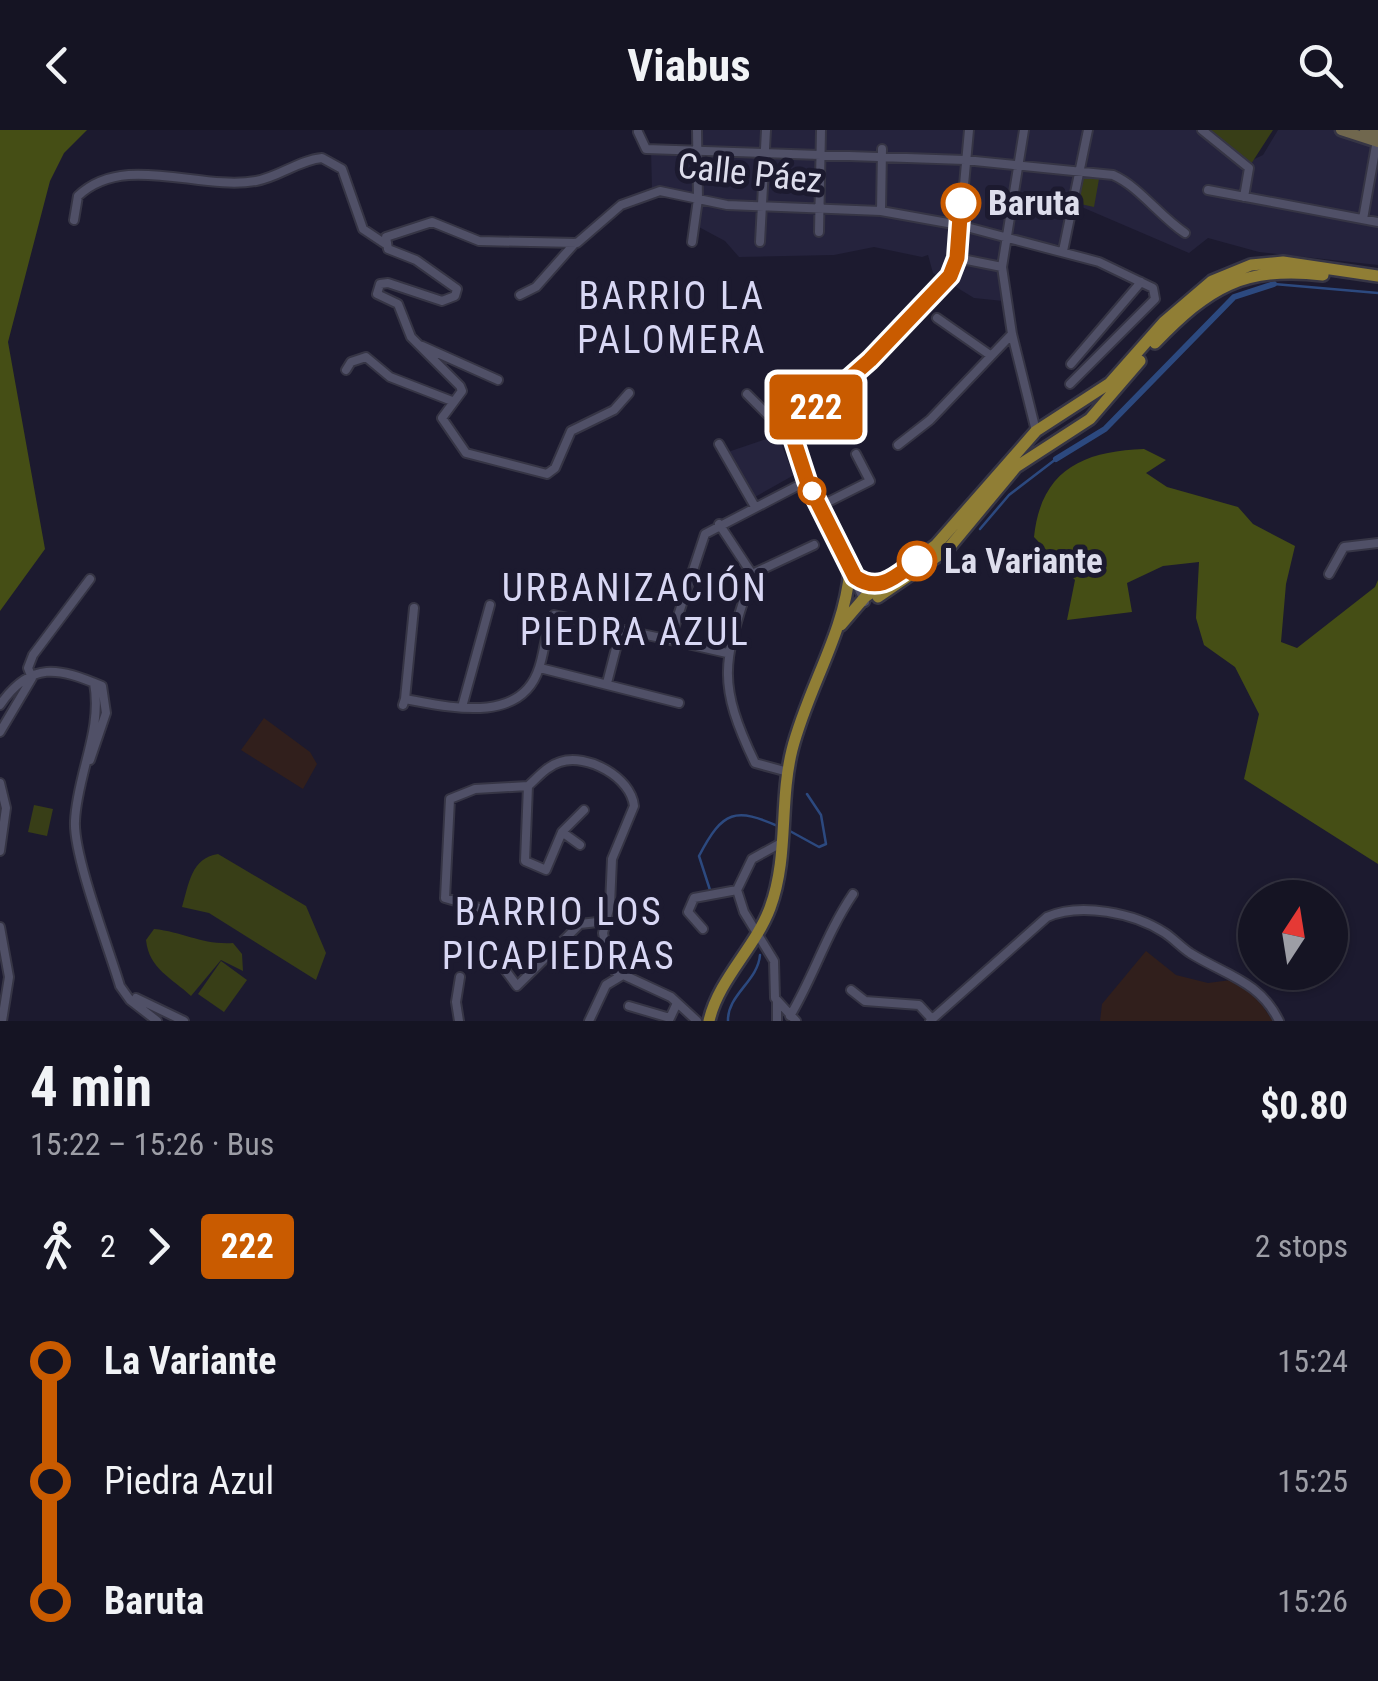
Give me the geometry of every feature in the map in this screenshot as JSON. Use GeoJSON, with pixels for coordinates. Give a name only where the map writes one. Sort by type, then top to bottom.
{"type":"FeatureCollection","features":[{"type":"Feature","properties":{"kind":"main road"},"geometry":{"type":"LineString","coordinates":[[841,625],[887,582],[936,545],[1036,431],[1110,382],[1191,297],[1226,274],[1283,262],[1378,276]]}},
{"type":"Feature","properties":{"kind":"main road"},"geometry":{"type":"LineString","coordinates":[[1016,467],[1075,429],[1106,401],[1187,311],[1227,284],[1280,270],[1378,284]]}},
{"type":"Feature","properties":{"kind":"main road"},"geometry":{"type":"LineString","coordinates":[[1072,410],[1058,423],[1059,430],[1075,425],[1106,401]]}},
{"type":"Feature","properties":{"kind":"main road"},"geometry":{"type":"LineString","coordinates":[[864,602],[903,583],[948,549],[1016,467],[1036,431]]}},
{"type":"Feature","properties":{"kind":"main road"},"geometry":{"type":"LineString","coordinates":[[850,570],[865,583],[887,582]]}},
{"type":"Feature","properties":{"kind":"main road"},"geometry":{"type":"LineString","coordinates":[[709,1021],[720,994],[759,934],[778,884],[788,772],[799,725],[841,625],[850,570]]}},
{"type":"Feature","properties":{"kind":"street"},"geometry":{"type":"LineString","coordinates":[[692,242],[698,199],[697,130]]}},
{"type":"Feature","properties":{"kind":"street"},"geometry":{"type":"LineString","coordinates":[[760,242],[766,130]]}},
{"type":"Feature","properties":{"kind":"street"},"geometry":{"type":"LineString","coordinates":[[819,232],[821,130]]}},
{"type":"Feature","properties":{"kind":"street"},"geometry":{"type":"LineString","coordinates":[[794,441],[810,413],[870,360],[950,276],[957,258],[968,130]]}},
{"type":"Feature","properties":{"kind":"street"},"geometry":{"type":"LineString","coordinates":[[1024,130],[1002,267],[1012,334],[1036,431]]}},
{"type":"Feature","properties":{"kind":"street"},"geometry":{"type":"LineString","coordinates":[[1062,251],[1088,130]]}},
{"type":"Feature","properties":{"kind":"street"},"geometry":{"type":"LineString","coordinates":[[1202,130],[1249,168],[1244,197]]}},
{"type":"Feature","properties":{"kind":"street"},"geometry":{"type":"LineString","coordinates":[[1341,130],[1378,139]]}},
{"type":"Feature","properties":{"kind":"street"},"geometry":{"type":"LineString","coordinates":[[1365,130],[1378,139]]}},
{"type":"Feature","properties":{"kind":"street"},"geometry":{"type":"LineString","coordinates":[[638,132],[646,149],[882,152],[1112,176],[1132,185],[1146,204],[1185,233]]}},
{"type":"Feature","properties":{"kind":"street"},"geometry":{"type":"LineString","coordinates":[[1362,219],[1378,139]]}},
{"type":"Feature","properties":{"kind":"street"},"geometry":{"type":"LineString","coordinates":[[881,211],[882,152]]}},
{"type":"Feature","properties":{"kind":"street"},"geometry":{"type":"LineString","coordinates":[[74,220],[78,196],[100,178],[130,174],[188,182],[252,182],[322,158],[342,169],[363,229],[457,289],[455,296],[442,301],[388,283],[380,284],[376,294],[398,304],[418,344],[460,386],[462,391],[443,412],[443,424],[466,453],[515,463],[542,475],[556,468],[571,431],[614,410],[630,394]]}},
{"type":"Feature","properties":{"kind":"street"},"geometry":{"type":"LineString","coordinates":[[1208,190],[1378,222]]}},
{"type":"Feature","properties":{"kind":"street","name":"Calle Páez"},"geometry":{"type":"LineString","coordinates":[[520,296],[536,287],[575,243],[621,205],[645,193],[761,206],[881,211],[959,225],[1062,251],[1141,282]]}},
{"type":"Feature","properties":{"kind":"street"},"geometry":{"type":"LineString","coordinates":[[384,243],[390,235],[432,222],[479,240],[575,243]]}},
{"type":"Feature","properties":{"kind":"street"},"geometry":{"type":"LineString","coordinates":[[957,258],[1002,267]]}},
{"type":"Feature","properties":{"kind":"street"},"geometry":{"type":"LineString","coordinates":[[1070,384],[1155,299],[1153,288],[1141,282],[1071,364]]}},
{"type":"Feature","properties":{"kind":"street"},"geometry":{"type":"LineString","coordinates":[[937,318],[990,356]]}},
{"type":"Feature","properties":{"kind":"street"},"geometry":{"type":"LineString","coordinates":[[898,445],[930,420],[1012,334]]}},
{"type":"Feature","properties":{"kind":"street"},"geometry":{"type":"LineString","coordinates":[[418,344],[498,380]]}},
{"type":"Feature","properties":{"kind":"street"},"geometry":{"type":"LineString","coordinates":[[346,370],[350,362],[366,357],[390,377],[452,401]]}},
{"type":"Feature","properties":{"kind":"street"},"geometry":{"type":"LineString","coordinates":[[747,394],[794,441],[807,481],[864,602]]}},
{"type":"Feature","properties":{"kind":"street"},"geometry":{"type":"LineString","coordinates":[[719,444],[754,505]]}},
{"type":"Feature","properties":{"kind":"street"},"geometry":{"type":"LineString","coordinates":[[820,506],[870,481],[856,454]]}},
{"type":"Feature","properties":{"kind":"street"},"geometry":{"type":"LineString","coordinates":[[670,640],[699,541],[754,505],[807,481]]}},
{"type":"Feature","properties":{"kind":"street"},"geometry":{"type":"LineString","coordinates":[[720,524],[752,574]]}},
{"type":"Feature","properties":{"kind":"street"},"geometry":{"type":"LineString","coordinates":[[1329,574],[1344,548],[1378,544]]}},
{"type":"Feature","properties":{"kind":"street"},"geometry":{"type":"LineString","coordinates":[[788,772],[758,767],[752,758],[727,688],[727,653],[752,574],[814,545]]}},
{"type":"Feature","properties":{"kind":"street"},"geometry":{"type":"LineString","coordinates":[[32,678],[28,668],[33,655],[90,579]]}},
{"type":"Feature","properties":{"kind":"street"},"geometry":{"type":"LineString","coordinates":[[462,708],[490,605]]}},
{"type":"Feature","properties":{"kind":"street"},"geometry":{"type":"LineString","coordinates":[[414,608],[404,702],[462,708],[514,701],[529,688],[540,668],[554,614],[727,653]]}},
{"type":"Feature","properties":{"kind":"street"},"geometry":{"type":"LineString","coordinates":[[607,683],[621,628]]}},
{"type":"Feature","properties":{"kind":"street"},"geometry":{"type":"LineString","coordinates":[[540,668],[680,703]]}},
{"type":"Feature","properties":{"kind":"street"},"geometry":{"type":"LineString","coordinates":[[0,705],[11,689],[57,669],[94,683],[105,693],[106,714],[96,751],[85,768],[76,830],[120,986],[130,1000],[157,1021]]}},
{"type":"Feature","properties":{"kind":"street"},"geometry":{"type":"LineString","coordinates":[[0,732],[32,678]]}},
{"type":"Feature","properties":{"kind":"street"},"geometry":{"type":"LineString","coordinates":[[483,909],[445,898],[450,798],[475,789],[528,786],[550,766],[575,760],[617,778],[633,796],[628,824],[612,859],[603,933],[608,958],[622,976],[677,1003],[697,1021]]}},
{"type":"Feature","properties":{"kind":"street"},"geometry":{"type":"LineString","coordinates":[[0,782],[0,850]]}},
{"type":"Feature","properties":{"kind":"street"},"geometry":{"type":"LineString","coordinates":[[528,786],[528,865],[546,870],[562,832],[584,810]]}},
{"type":"Feature","properties":{"kind":"street"},"geometry":{"type":"LineString","coordinates":[[562,832],[580,845]]}},
{"type":"Feature","properties":{"kind":"street"},"geometry":{"type":"LineString","coordinates":[[737,890],[752,859],[784,841]]}},
{"type":"Feature","properties":{"kind":"street"},"geometry":{"type":"LineString","coordinates":[[703,929],[688,912],[694,898],[737,890]]}},
{"type":"Feature","properties":{"kind":"street"},"geometry":{"type":"LineString","coordinates":[[737,890],[774,960],[777,1021]]}},
{"type":"Feature","properties":{"kind":"street"},"geometry":{"type":"LineString","coordinates":[[778,1002],[793,1019],[820,945],[852,894]]}},
{"type":"Feature","properties":{"kind":"street"},"geometry":{"type":"LineString","coordinates":[[851,990],[865,1001],[918,1005],[931,1020],[1048,917],[1065,909],[1120,916],[1162,931],[1188,952],[1255,986],[1279,1021]]}},
{"type":"Feature","properties":{"kind":"street"},"geometry":{"type":"LineString","coordinates":[[500,963],[517,986],[580,924],[606,920]]}},
{"type":"Feature","properties":{"kind":"street"},"geometry":{"type":"LineString","coordinates":[[0,927],[9,976],[2,1021]]}},
{"type":"Feature","properties":{"kind":"street"},"geometry":{"type":"LineString","coordinates":[[459,1021],[456,1002],[460,976]]}},
{"type":"Feature","properties":{"kind":"street"},"geometry":{"type":"LineString","coordinates":[[589,1021],[606,985],[622,976]]}},
{"type":"Feature","properties":{"kind":"street"},"geometry":{"type":"LineString","coordinates":[[120,986],[148,1007],[178,1020]]}},
{"type":"Feature","properties":{"kind":"street"},"geometry":{"type":"LineString","coordinates":[[628,1006],[670,1018],[677,1003]]}},
{"type":"Feature","properties":{"kind":"shaded area"},"geometry":{"type":"Polygon","coordinates":[[[703,130],[1201,130],[1246,163],[1263,155],[1278,130],[1346,130],[1378,141],[1378,265],[1259,252],[1208,238],[1189,253],[1070,202],[1059,245],[1005,234],[999,269],[1003,301],[974,298],[933,273],[928,255],[874,247],[834,255],[739,257],[725,241],[697,226],[701,193],[652,189],[651,150],[703,151],[703,130]]]}},
{"type":"Feature","properties":{"kind":"shaded area"},"geometry":{"type":"Polygon","coordinates":[[[769,438],[779,439],[794,475],[755,497],[728,452],[769,438]]]}},
{"type":"Feature","properties":{"kind":"shaded area"},"geometry":{"type":"Polygon","coordinates":[[[264,718],[310,752],[317,764],[303,789],[241,750],[264,718]]]}},
{"type":"Feature","properties":{"kind":"shaded area"},"geometry":{"type":"Polygon","coordinates":[[[1146,951],[1176,975],[1208,983],[1231,980],[1238,984],[1238,990],[1253,992],[1273,1021],[1100,1021],[1102,1004],[1146,951]]]}},
{"type":"Feature","properties":{"kind":"green space"},"geometry":{"type":"Polygon","coordinates":[[[0,130],[87,130],[64,153],[50,181],[8,342],[45,549],[0,611],[0,130]]]}},
{"type":"Feature","properties":{"kind":"green space"},"geometry":{"type":"Polygon","coordinates":[[[1209,130],[1273,130],[1251,164],[1209,130]]]}},
{"type":"Feature","properties":{"kind":"green space"},"geometry":{"type":"Polygon","coordinates":[[[1083,178],[1099,179],[1094,207],[1076,203],[1083,178]]]}},
{"type":"Feature","properties":{"kind":"green space"},"geometry":{"type":"Polygon","coordinates":[[[1144,449],[1166,460],[1146,473],[1167,487],[1238,507],[1253,524],[1295,546],[1286,584],[1281,642],[1297,648],[1375,587],[1378,580],[1378,864],[1244,779],[1259,714],[1235,667],[1204,645],[1196,618],[1199,562],[1163,566],[1127,583],[1132,612],[1067,620],[1075,580],[1034,537],[1046,495],[1056,480],[1084,460],[1144,449]]]}},
{"type":"Feature","properties":{"kind":"green space"},"geometry":{"type":"Polygon","coordinates":[[[34,805],[53,809],[47,836],[28,832],[34,805]]]}},
{"type":"Feature","properties":{"kind":"green space"},"geometry":{"type":"Polygon","coordinates":[[[218,854],[306,906],[326,953],[316,980],[209,913],[182,907],[197,866],[218,854]]]}},
{"type":"Feature","properties":{"kind":"green space"},"geometry":{"type":"Polygon","coordinates":[[[154,929],[233,943],[242,954],[243,971],[221,960],[191,996],[162,972],[152,958],[146,940],[154,929]]]}},
{"type":"Feature","properties":{"kind":"green space"},"geometry":{"type":"Polygon","coordinates":[[[221,961],[247,980],[224,1012],[198,994],[221,961]]]}},
{"type":"Feature","properties":{"kind":"waterway"},"geometry":{"type":"LineString","coordinates":[[1274,284],[1378,293]]}},
{"type":"Feature","properties":{"kind":"waterway"},"geometry":{"type":"LineString","coordinates":[[1056,459],[1105,429],[1234,297],[1274,284]]}},
{"type":"Feature","properties":{"kind":"waterway"},"geometry":{"type":"LineString","coordinates":[[980,529],[1009,495],[1056,459]]}},
{"type":"Feature","properties":{"kind":"waterway"},"geometry":{"type":"LineString","coordinates":[[788,830],[819,847],[826,844],[821,815],[807,794]]}},
{"type":"Feature","properties":{"kind":"waterway"},"geometry":{"type":"LineString","coordinates":[[710,890],[699,856],[723,821],[741,815],[780,827]]}},
{"type":"Feature","properties":{"kind":"waterway"},"geometry":{"type":"LineString","coordinates":[[728,1021],[732,1003],[754,973],[760,955]]}},
{"type":"Feature","properties":{"kind":"bus line","name":"222"},"geometry":{"type":"LineString","coordinates":[[917,561],[882,584],[869,584],[855,577],[807,481],[794,441],[810,413],[870,360],[950,276],[957,258],[961,203]]}},
{"type":"Feature","properties":{"kind":"place","name":"Baruta"},"geometry":{"type":"Point","coordinates":[961,203]}},
{"type":"Feature","properties":{"kind":"place","name":"La Variante"},"geometry":{"type":"Point","coordinates":[917,561]}},
{"type":"Feature","properties":{"kind":"district","name":"BARRIO LA PALOMERA"},"geometry":{"type":"Point","coordinates":[672,318]}},
{"type":"Feature","properties":{"kind":"district","name":"URBANIZACIÓN PIEDRA AZUL"},"geometry":{"type":"Point","coordinates":[635,610]}},
{"type":"Feature","properties":{"kind":"district","name":"BARRIO LOS PICAPIEDRAS"},"geometry":{"type":"Point","coordinates":[559,934]}}]}
